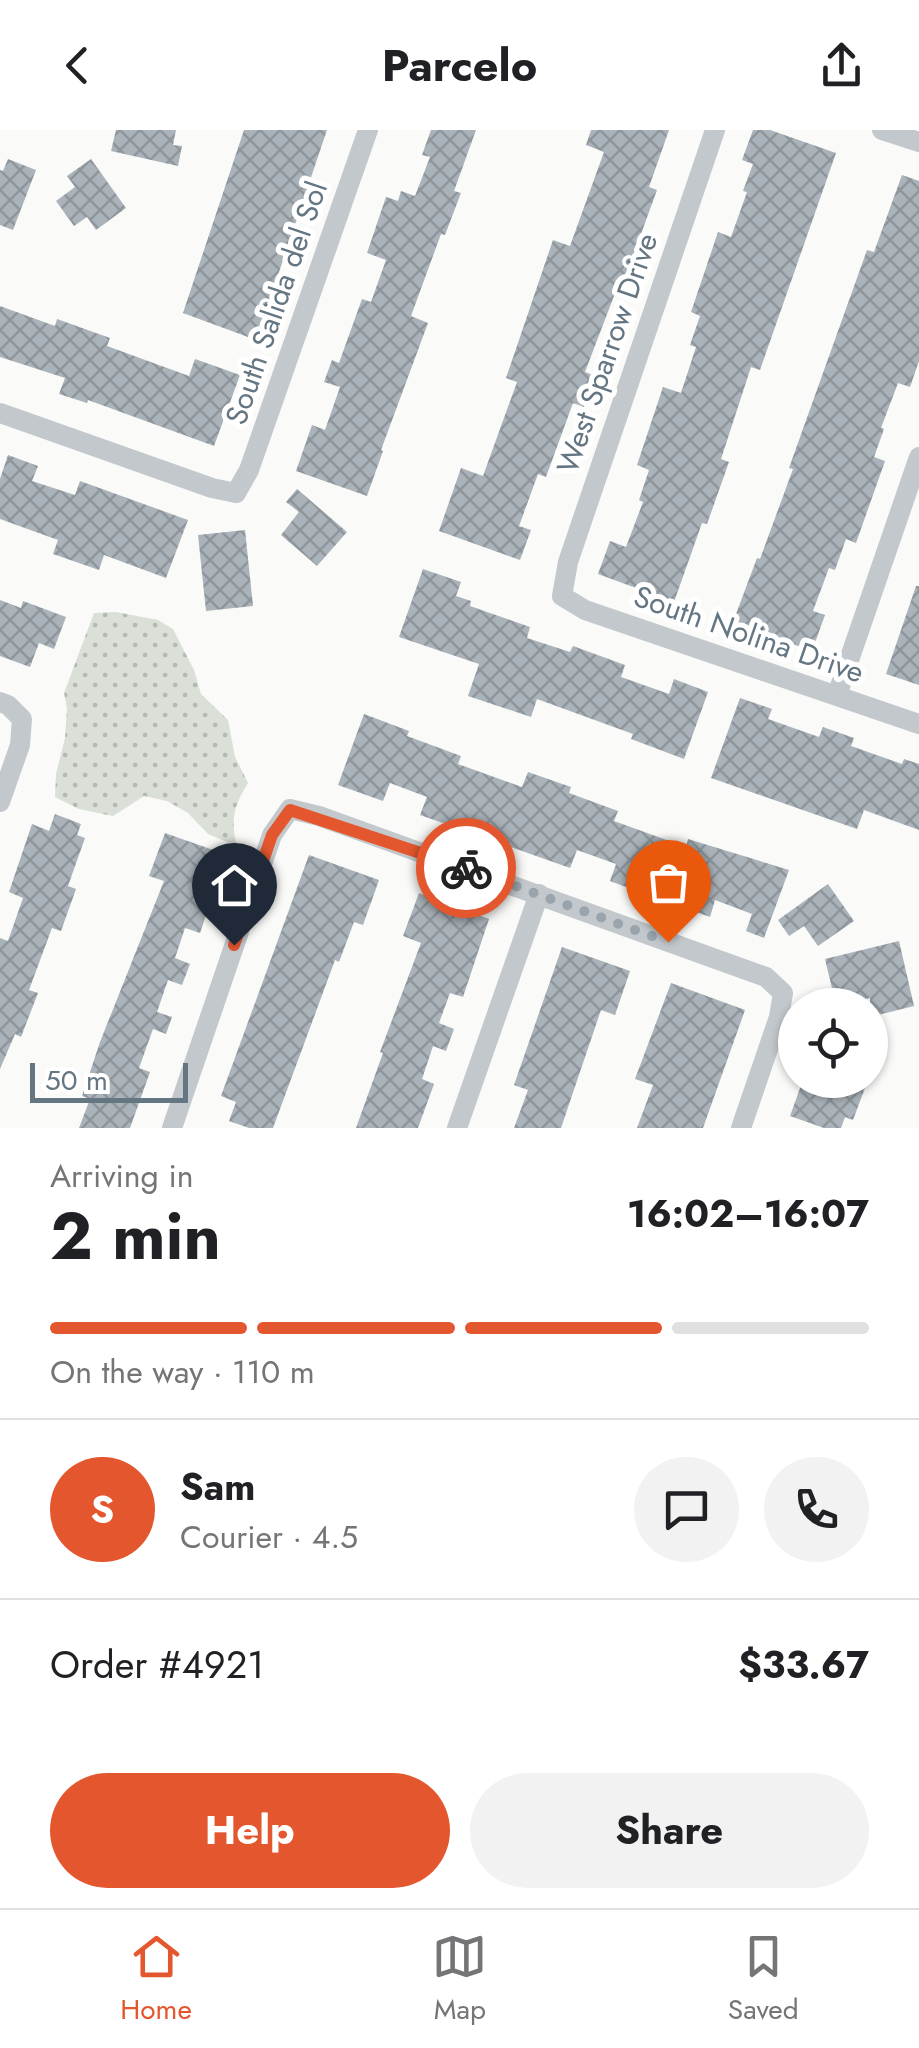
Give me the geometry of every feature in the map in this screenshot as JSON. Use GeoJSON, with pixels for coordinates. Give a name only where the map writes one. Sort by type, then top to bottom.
{"type":"FeatureCollection","features":[{"type":"Feature","properties":{"kind":"street","name":"South Salida del Sol"},"geometry":{"type":"LineString","coordinates":[[0,412],[212,488],[236,493],[249,470],[368,130]]}},
{"type":"Feature","properties":{"kind":"street","name":"West Sparrow Drive"},"geometry":{"type":"LineString","coordinates":[[562,596],[568,562],[715,130]]}},
{"type":"Feature","properties":{"kind":"street"},"geometry":{"type":"LineString","coordinates":[[882,130],[919,142]]}},
{"type":"Feature","properties":{"kind":"street"},"geometry":{"type":"LineString","coordinates":[[837,695],[919,457]]}},
{"type":"Feature","properties":{"kind":"street","name":"South Nolina Drive"},"geometry":{"type":"LineString","coordinates":[[562,596],[585,610],[919,724]]}},
{"type":"Feature","properties":{"kind":"street"},"geometry":{"type":"LineString","coordinates":[[0,702],[8,704],[22,719],[20,746],[0,802]]}},
{"type":"Feature","properties":{"kind":"street"},"geometry":{"type":"LineString","coordinates":[[172,1128],[272,835],[290,810],[319,816],[766,977],[783,993],[779,1018],[741,1128]]}},
{"type":"Feature","properties":{"kind":"street"},"geometry":{"type":"LineString","coordinates":[[458,1128],[539,894]]}},
{"type":"Feature","properties":{"kind":"shaded area"},"geometry":{"type":"Polygon","coordinates":[[[116,612],[158,620],[173,629],[194,670],[201,694],[228,720],[235,757],[248,783],[235,813],[237,846],[208,834],[188,813],[167,801],[144,796],[113,816],[79,809],[55,797],[65,738],[64,693],[94,613],[116,612]]]}},
{"type":"Feature","properties":{"kind":"building"},"geometry":{"type":"Polygon","coordinates":[[[116,130],[176,130],[173,145],[182,146],[178,166],[111,151],[116,130]]]}},
{"type":"Feature","properties":{"kind":"building"},"geometry":{"type":"Polygon","coordinates":[[[244,130],[327,130],[256,340],[183,313],[244,130]]]}},
{"type":"Feature","properties":{"kind":"building"},"geometry":{"type":"Polygon","coordinates":[[[431,130],[476,130],[454,191],[461,193],[445,235],[441,234],[411,316],[428,323],[367,496],[296,471],[312,425],[325,430],[340,387],[324,382],[332,360],[339,363],[362,299],[371,302],[386,260],[367,253],[386,197],[398,201],[401,191],[415,196],[430,157],[422,155],[431,130]]]}},
{"type":"Feature","properties":{"kind":"building"},"geometry":{"type":"Polygon","coordinates":[[[591,130],[669,130],[649,187],[657,190],[629,267],[633,268],[623,299],[614,296],[585,372],[595,376],[584,407],[573,403],[546,477],[538,474],[519,526],[531,530],[520,560],[439,531],[461,468],[483,476],[517,382],[506,378],[553,240],[570,246],[604,152],[586,145],[591,130]]]}},
{"type":"Feature","properties":{"kind":"building"},"geometry":{"type":"Polygon","coordinates":[[[753,130],[770,130],[836,153],[760,370],[751,367],[721,459],[729,462],[674,602],[598,574],[610,541],[626,547],[643,502],[639,500],[649,470],[637,465],[663,387],[681,393],[696,347],[690,345],[700,316],[691,312],[718,232],[731,237],[747,192],[743,191],[753,164],[742,160],[753,130]]]}},
{"type":"Feature","properties":{"kind":"building"},"geometry":{"type":"Polygon","coordinates":[[[8,159],[36,170],[13,230],[0,225],[0,170],[3,171],[8,159]]]}},
{"type":"Feature","properties":{"kind":"building"},"geometry":{"type":"Polygon","coordinates":[[[91,159],[126,208],[96,230],[87,217],[74,226],[56,201],[75,187],[67,176],[91,159]]]}},
{"type":"Feature","properties":{"kind":"building"},"geometry":{"type":"Polygon","coordinates":[[[902,175],[919,181],[919,361],[910,387],[898,383],[881,428],[884,429],[874,457],[885,461],[856,543],[846,539],[835,570],[829,568],[813,611],[825,615],[812,651],[733,622],[793,469],[789,468],[867,250],[874,252],[902,175]]]}},
{"type":"Feature","properties":{"kind":"building"},"geometry":{"type":"Polygon","coordinates":[[[0,306],[55,326],[57,319],[110,338],[107,346],[189,376],[195,359],[240,375],[214,446],[88,400],[87,403],[59,394],[65,378],[0,357],[0,306]]]}},
{"type":"Feature","properties":{"kind":"building"},"geometry":{"type":"Polygon","coordinates":[[[8,455],[38,466],[32,481],[75,495],[80,481],[188,520],[166,578],[104,555],[99,570],[53,554],[58,540],[0,519],[0,479],[8,455]]]}},
{"type":"Feature","properties":{"kind":"building"},"geometry":{"type":"Polygon","coordinates":[[[297,489],[347,532],[317,566],[281,535],[299,512],[286,502],[297,489]]]}},
{"type":"Feature","properties":{"kind":"building"},"geometry":{"type":"Polygon","coordinates":[[[245,530],[253,606],[206,611],[198,535],[245,530]]]}},
{"type":"Feature","properties":{"kind":"building"},"geometry":{"type":"Polygon","coordinates":[[[423,569],[461,582],[456,596],[471,601],[470,606],[530,627],[527,638],[570,652],[573,646],[625,665],[621,677],[669,694],[674,679],[708,692],[684,759],[631,739],[633,734],[537,699],[531,717],[468,696],[479,664],[399,637],[423,569]]]}},
{"type":"Feature","properties":{"kind":"building"},"geometry":{"type":"Polygon","coordinates":[[[919,586],[919,685],[886,674],[919,586]]]}},
{"type":"Feature","properties":{"kind":"building"},"geometry":{"type":"Polygon","coordinates":[[[0,600],[21,608],[23,601],[66,617],[54,649],[39,643],[30,667],[0,656],[0,600]]]}},
{"type":"Feature","properties":{"kind":"building"},"geometry":{"type":"Polygon","coordinates":[[[740,698],[772,709],[768,719],[819,737],[823,727],[854,738],[851,746],[902,764],[904,759],[919,764],[919,830],[864,810],[857,829],[711,778],[740,698]]]}},
{"type":"Feature","properties":{"kind":"building"},"geometry":{"type":"Polygon","coordinates":[[[364,714],[409,731],[407,736],[461,756],[458,764],[522,787],[528,772],[571,787],[569,793],[618,811],[614,821],[686,847],[688,839],[789,870],[764,938],[746,931],[752,914],[715,900],[710,917],[693,911],[697,902],[658,889],[655,898],[610,881],[616,864],[577,850],[570,868],[420,815],[427,797],[390,783],[383,801],[338,785],[364,714]]]}},
{"type":"Feature","properties":{"kind":"building"},"geometry":{"type":"Polygon","coordinates":[[[55,814],[81,824],[77,835],[85,838],[68,886],[76,889],[61,931],[52,928],[29,990],[38,993],[21,1037],[15,1034],[0,1069],[0,938],[8,941],[23,898],[9,892],[32,824],[49,831],[55,814]]]}},
{"type":"Feature","properties":{"kind":"building"},"geometry":{"type":"Polygon","coordinates":[[[165,833],[219,852],[200,906],[208,909],[200,933],[185,928],[175,958],[190,964],[182,985],[168,980],[157,1012],[172,1017],[166,1034],[153,1029],[139,1068],[150,1072],[130,1128],[79,1128],[90,1099],[82,1096],[100,1042],[164,881],[149,876],[165,833]]]}},
{"type":"Feature","properties":{"kind":"building"},"geometry":{"type":"Polygon","coordinates":[[[309,855],[379,880],[363,925],[354,922],[339,962],[335,960],[273,1128],[249,1128],[229,1121],[236,1102],[221,1096],[309,855]]]}},
{"type":"Feature","properties":{"kind":"building"},"geometry":{"type":"Polygon","coordinates":[[[828,884],[854,921],[818,946],[804,926],[789,936],[778,920],[828,884]]]}},
{"type":"Feature","properties":{"kind":"building"},"geometry":{"type":"Polygon","coordinates":[[[419,893],[489,919],[463,997],[450,993],[439,1023],[454,1029],[446,1051],[433,1046],[422,1079],[434,1084],[418,1128],[356,1128],[421,943],[403,936],[419,893]]]}},
{"type":"Feature","properties":{"kind":"building"},"geometry":{"type":"Polygon","coordinates":[[[899,941],[914,1006],[888,1012],[888,988],[832,988],[825,959],[899,941]]]}},
{"type":"Feature","properties":{"kind":"building"},"geometry":{"type":"Polygon","coordinates":[[[562,947],[630,971],[615,1015],[601,1010],[561,1128],[514,1128],[528,1090],[514,1085],[562,947]]]}},
{"type":"Feature","properties":{"kind":"building"},"geometry":{"type":"Polygon","coordinates":[[[671,983],[745,1010],[703,1128],[637,1128],[653,1085],[635,1079],[671,983]]]}},
{"type":"Feature","properties":{"kind":"building"},"geometry":{"type":"Polygon","coordinates":[[[796,1098],[861,1098],[853,1120],[845,1117],[841,1128],[824,1128],[790,1116],[796,1098]]]}},
{"type":"Feature","properties":{"kind":"way so far"},"geometry":{"type":"LineString","coordinates":[[466,868],[668,942]]}},
{"type":"Feature","properties":{"kind":"route"},"geometry":{"type":"LineString","coordinates":[[234,945],[272,835],[290,810],[319,816],[466,868]]}}]}
